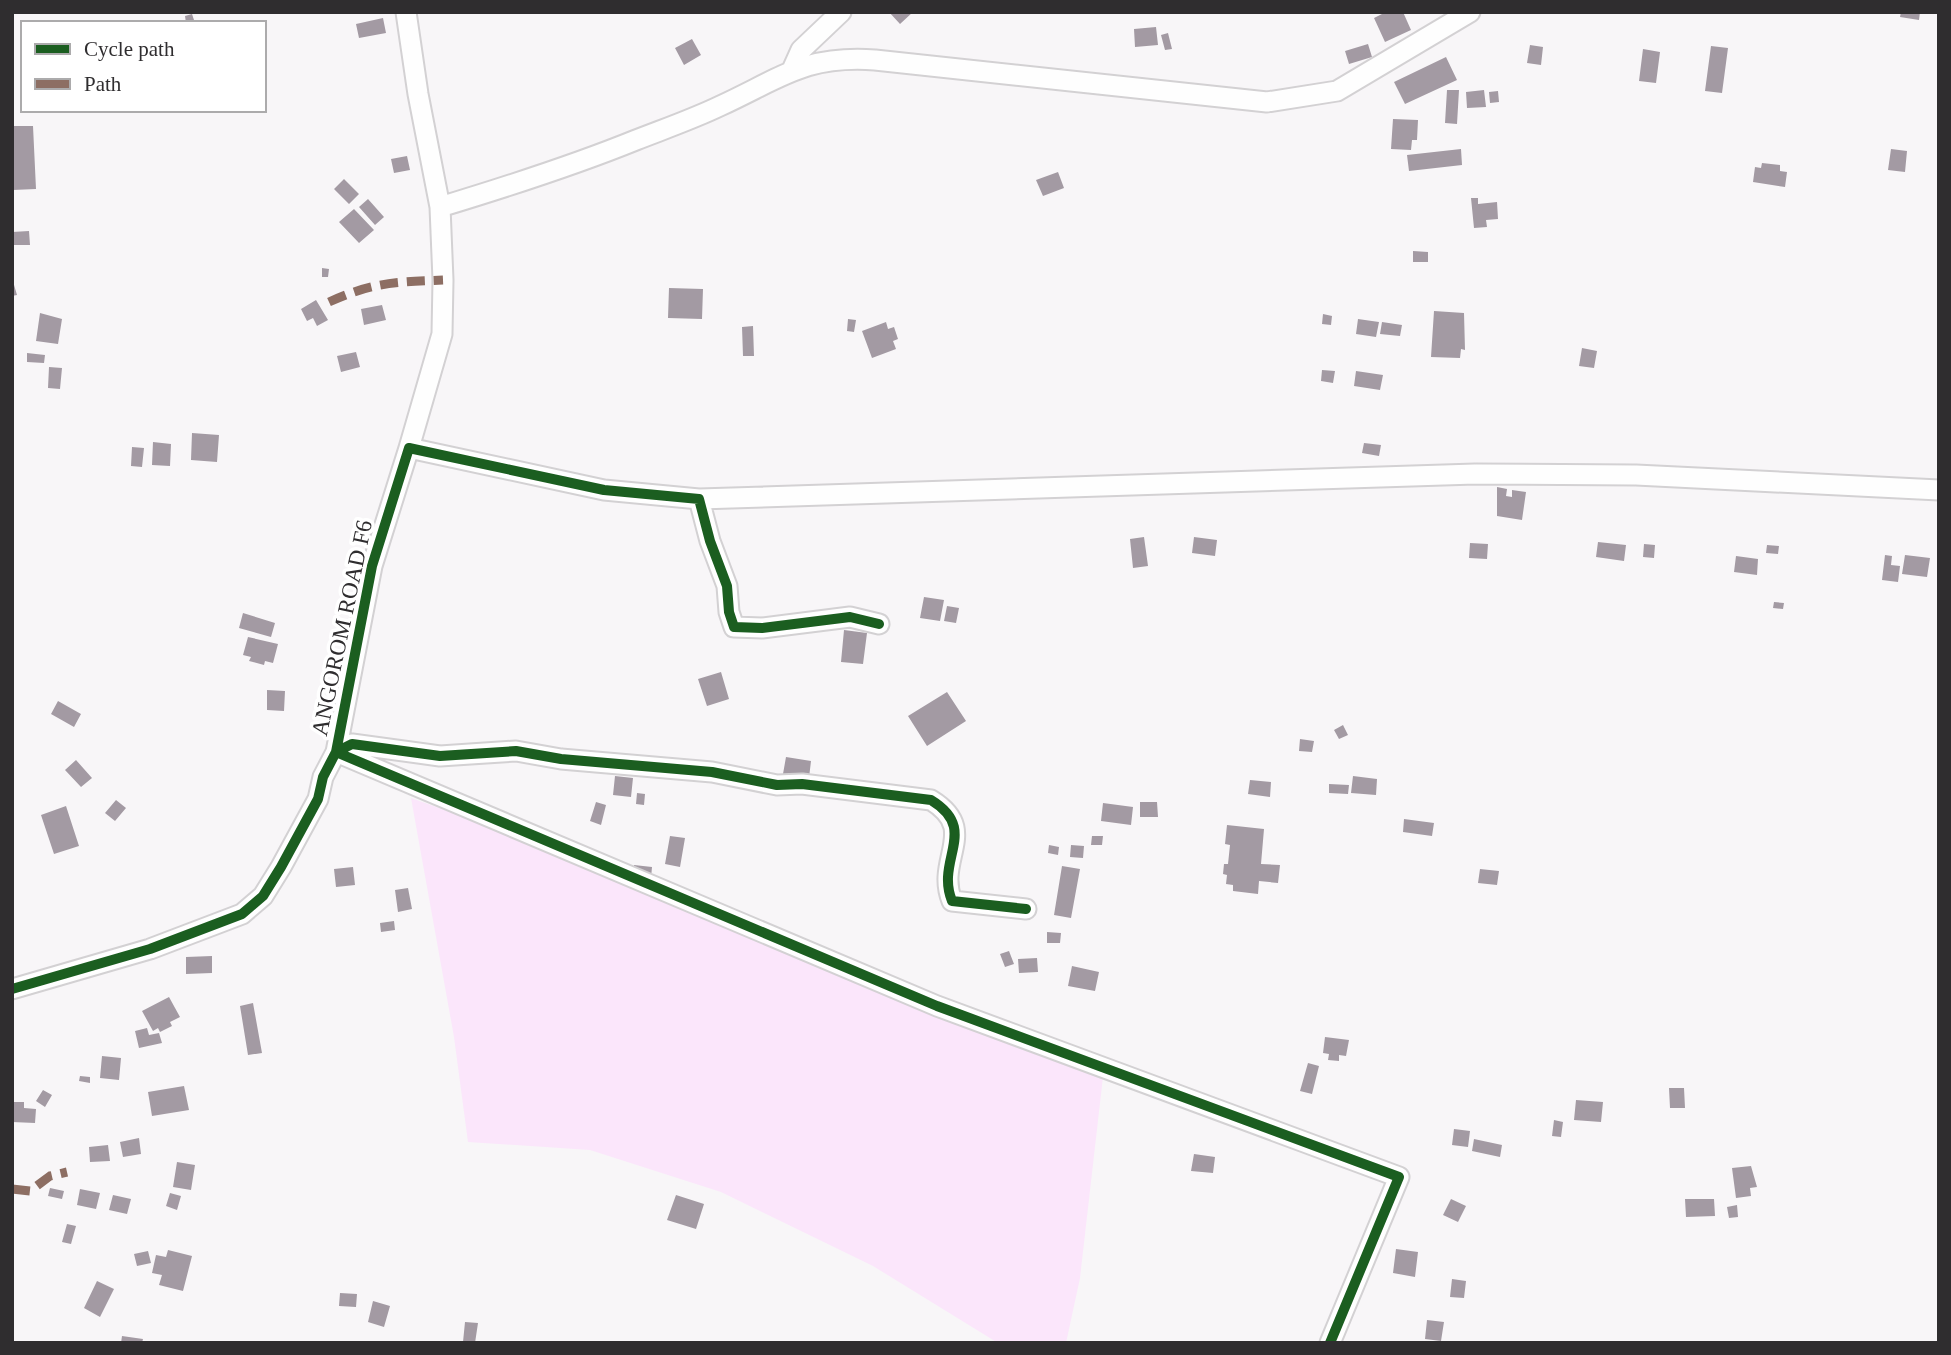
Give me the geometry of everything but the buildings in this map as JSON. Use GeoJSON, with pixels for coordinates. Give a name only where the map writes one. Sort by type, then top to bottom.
{"type":"FeatureCollection","features":[{"type":"Feature","properties":{"kind":"street","name":"ANGOROM ROAD F6"},"geometry":{"type":"LineString","coordinates":[[12,989],[150,949],[242,915],[263,896],[318,799],[323,778],[336,752],[372,566],[442,334],[440,207],[418,94],[406,12]]}},
{"type":"Feature","properties":{"kind":"street"},"geometry":{"type":"LineString","coordinates":[[792,70],[801,50],[841,12]]}},
{"type":"Feature","properties":{"kind":"street"},"geometry":{"type":"LineString","coordinates":[[440,207],[553,172],[718,108],[792,70],[841,58],[1200,96],[1280,100],[1337,91],[1470,12]]}},
{"type":"Feature","properties":{"kind":"street"},"geometry":{"type":"LineString","coordinates":[[409,448],[604,490],[699,499],[1475,474],[1636,475],[1939,490]]}},
{"type":"Feature","properties":{"kind":"street"},"geometry":{"type":"LineString","coordinates":[[699,499],[710,541],[727,586],[729,612],[734,627],[762,628],[849,617],[879,624]]}},
{"type":"Feature","properties":{"kind":"street"},"geometry":{"type":"LineString","coordinates":[[336,752],[352,744],[440,756],[516,751],[561,760],[712,772],[777,785],[802,784],[932,800],[948,810],[956,825],[946,887],[952,901],[1026,909]]}},
{"type":"Feature","properties":{"kind":"street"},"geometry":{"type":"LineString","coordinates":[[336,752],[937,1006],[1399,1177],[1330,1343]]}},
{"type":"Feature","properties":{"kind":"shaded area"},"geometry":{"type":"Polygon","coordinates":[[[411,798],[609,868],[1104,1068],[1080,1278],[1066,1343],[998,1343],[873,1266],[721,1192],[590,1150],[468,1142],[454,1037],[411,798]]]}},
{"type":"Feature","properties":{"kind":"marked path"},"geometry":{"type":"LineString","coordinates":[[329,302],[359,290],[385,284],[443,280]]}},
{"type":"Feature","properties":{"kind":"marked path"},"geometry":{"type":"LineString","coordinates":[[12,1189],[30,1191],[50,1176],[67,1172]]}},
{"type":"Feature","properties":{"kind":"cycle path"},"geometry":{"type":"LineString","coordinates":[[12,989],[150,949],[242,914],[263,896],[318,799],[323,777],[336,752],[372,566],[409,448],[604,490],[699,499],[710,541],[727,586],[729,612],[734,627],[762,628],[850,617],[879,624]]}},
{"type":"Feature","properties":{"kind":"cycle path"},"geometry":{"type":"LineString","coordinates":[[1026,909],[952,901],[948,872],[954,846],[953,823],[945,811],[931,800],[802,784],[777,785],[712,772],[561,759],[516,751],[440,756],[352,744],[336,752],[937,1006],[1399,1177],[1330,1343]]}}]}
